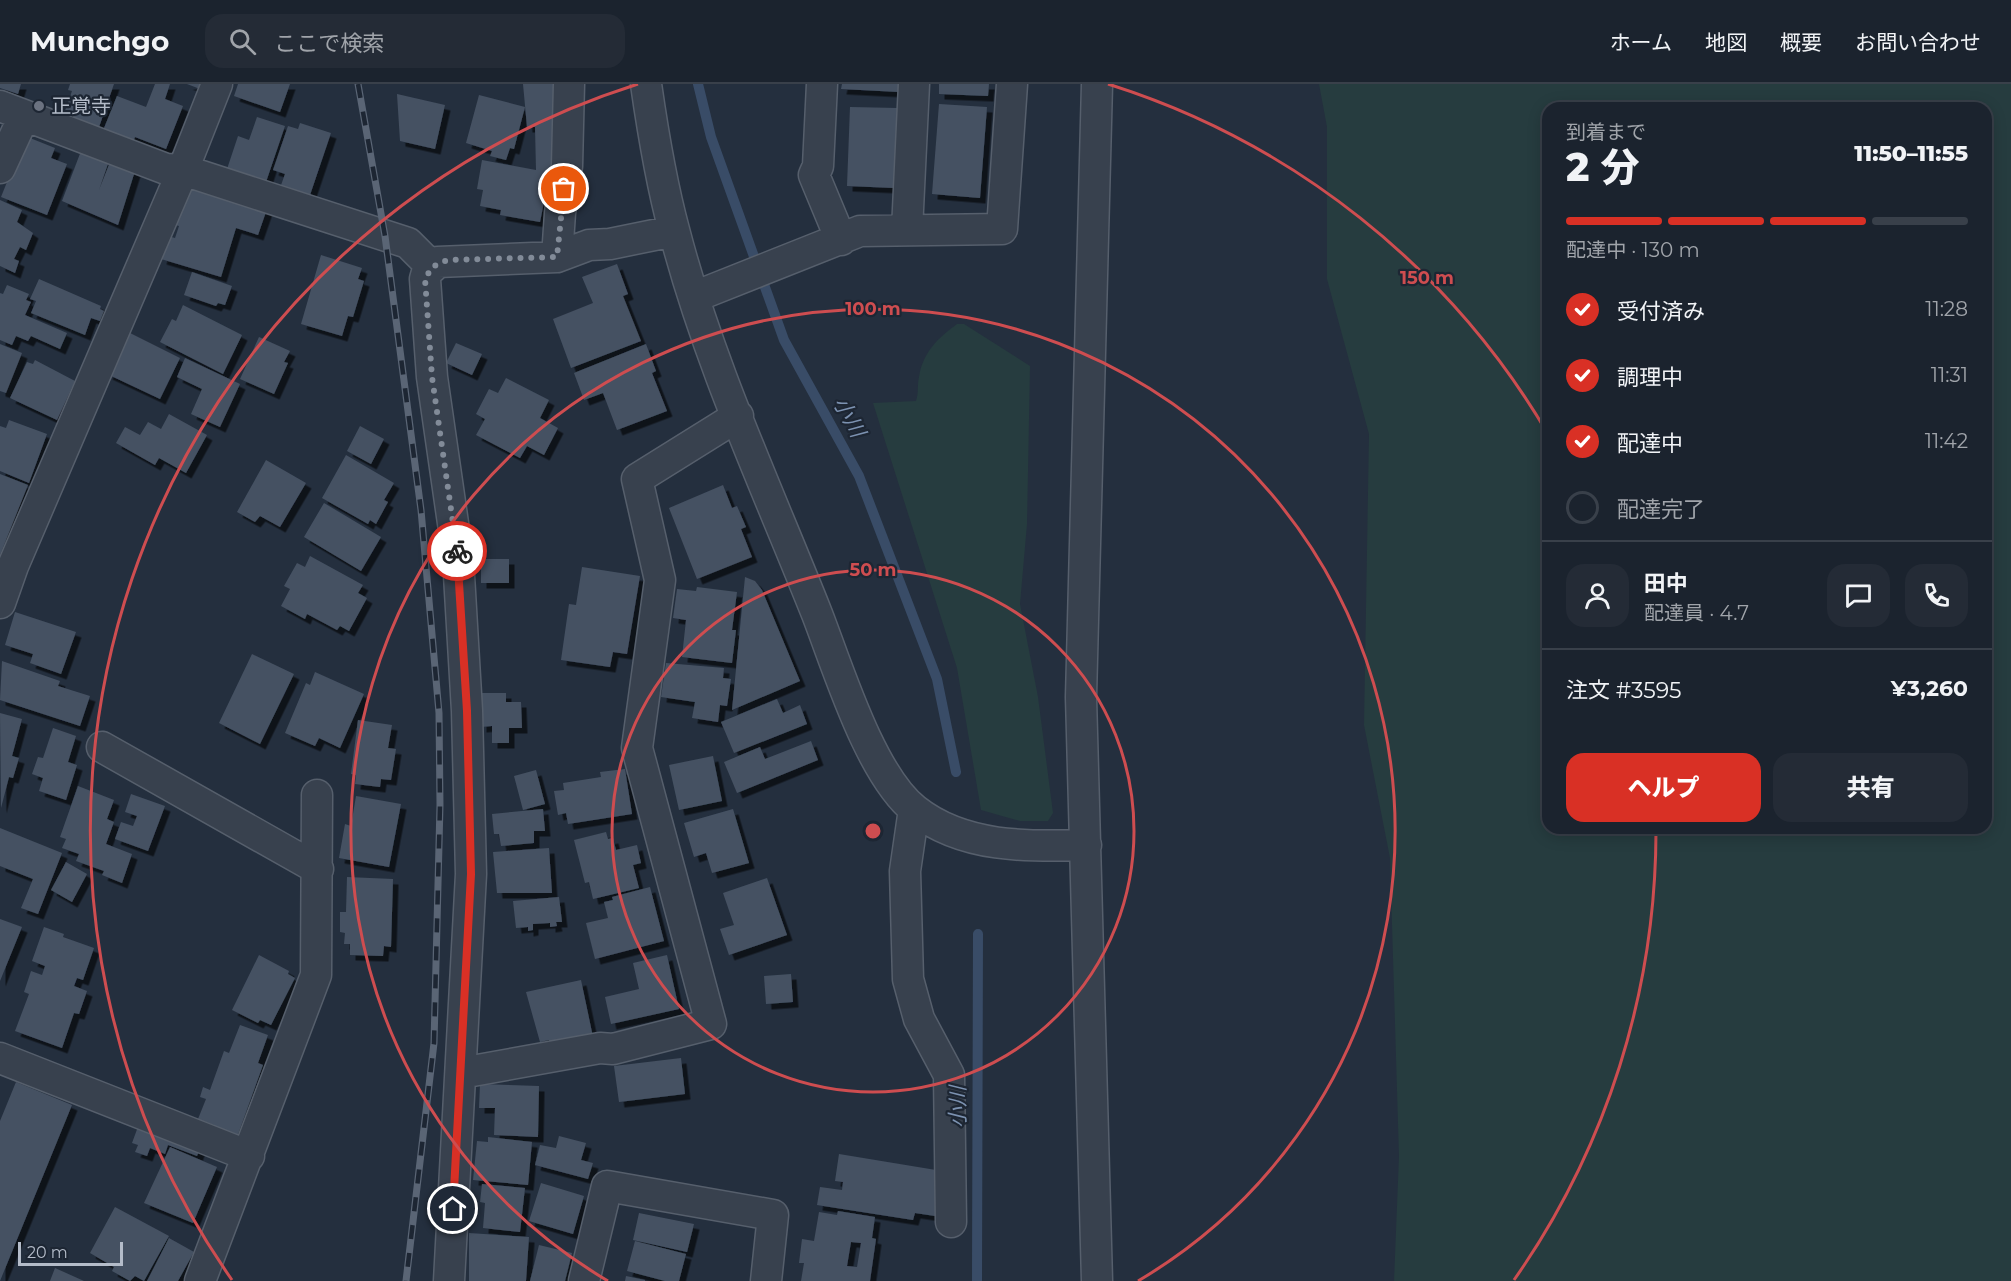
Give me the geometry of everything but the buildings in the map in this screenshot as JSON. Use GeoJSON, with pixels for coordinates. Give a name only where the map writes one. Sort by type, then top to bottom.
{"type":"FeatureCollection","features":[{"type":"Feature","properties":{"kind":"street"},"geometry":{"type":"LineString","coordinates":[[0,603],[13,566],[183,170],[217,84]]}},
{"type":"Feature","properties":{"kind":"street"},"geometry":{"type":"LineString","coordinates":[[557,257],[560,213],[567,166],[569,84]]}},
{"type":"Feature","properties":{"kind":"street"},"geometry":{"type":"LineString","coordinates":[[646,84],[654,140],[674,231],[694,297],[738,416],[872,749],[887,778],[914,809],[934,823],[982,840],[1009,844],[1086,845]]}},
{"type":"Feature","properties":{"kind":"street"},"geometry":{"type":"LineString","coordinates":[[822,84],[818,166],[814,175],[841,240]]}},
{"type":"Feature","properties":{"kind":"street"},"geometry":{"type":"LineString","coordinates":[[907,230],[914,84]]}},
{"type":"Feature","properties":{"kind":"street"},"geometry":{"type":"LineString","coordinates":[[694,297],[860,231],[1002,229],[1012,84]]}},
{"type":"Feature","properties":{"kind":"street"},"geometry":{"type":"LineString","coordinates":[[1097,84],[1081,685],[1097,1281]]}},
{"type":"Feature","properties":{"kind":"street"},"geometry":{"type":"LineString","coordinates":[[0,168],[12,111],[166,170],[183,170],[408,243],[432,267]]}},
{"type":"Feature","properties":{"kind":"street"},"geometry":{"type":"LineString","coordinates":[[449,1281],[471,874],[467,711],[458,558],[432,377],[424,286],[427,273],[432,267],[447,260],[557,257],[589,245],[674,231]]}},
{"type":"Feature","properties":{"kind":"street"},"geometry":{"type":"LineString","coordinates":[[461,1073],[600,1048],[613,1049],[711,1024],[637,748],[660,580],[637,479],[738,416]]}},
{"type":"Feature","properties":{"kind":"street"},"geometry":{"type":"LineString","coordinates":[[102,747],[318,869]]}},
{"type":"Feature","properties":{"kind":"street"},"geometry":{"type":"LineString","coordinates":[[200,1281],[316,975],[317,795]]}},
{"type":"Feature","properties":{"kind":"street"},"geometry":{"type":"LineString","coordinates":[[914,809],[905,872],[908,979],[919,1018],[950,1075],[951,1222]]}},
{"type":"Feature","properties":{"kind":"street"},"geometry":{"type":"LineString","coordinates":[[0,1058],[249,1156]]}},
{"type":"Feature","properties":{"kind":"street"},"geometry":{"type":"LineString","coordinates":[[584,1281],[607,1186],[773,1215],[766,1281]]}},
{"type":"Feature","properties":{"kind":"green space"},"geometry":{"type":"Polygon","coordinates":[[[1319,84],[2011,84],[2011,1281],[1394,1281],[1399,1156],[1390,858],[1364,725],[1369,434],[1327,279],[1327,127],[1319,84]]]}},
{"type":"Feature","properties":{"kind":"green space"},"geometry":{"type":"Polygon","coordinates":[[[957,324],[964,324],[1030,366],[1027,524],[1020,604],[1038,697],[1053,813],[1048,821],[1020,821],[981,810],[957,668],[873,403],[916,401],[918,380],[924,360],[938,340],[957,324]]]}},
{"type":"Feature","properties":{"kind":"waterway","name":"小川"},"geometry":{"type":"LineString","coordinates":[[698,84],[711,137],[784,340],[859,476],[937,679],[956,772]]}},
{"type":"Feature","properties":{"kind":"waterway","name":"小川"},"geometry":{"type":"LineString","coordinates":[[977,1281],[978,934]]}},
{"type":"Feature","properties":{"kind":"railway"},"geometry":{"type":"LineString","coordinates":[[358,84],[385,236],[421,510],[439,713],[440,805],[434,1043],[406,1281]]}},
{"type":"Feature","properties":{"kind":"way so far"},"geometry":{"type":"LineString","coordinates":[[457,551],[432,377],[425,279],[432,267],[438,262],[447,260],[557,257],[564,189]]}},
{"type":"Feature","properties":{"kind":"place","name":"正覚寺"},"geometry":{"type":"Point","coordinates":[39,106]}},
{"type":"Feature","properties":{"kind":"route"},"geometry":{"type":"LineString","coordinates":[[453,1209],[471,874],[467,711],[457,551]]}}]}
